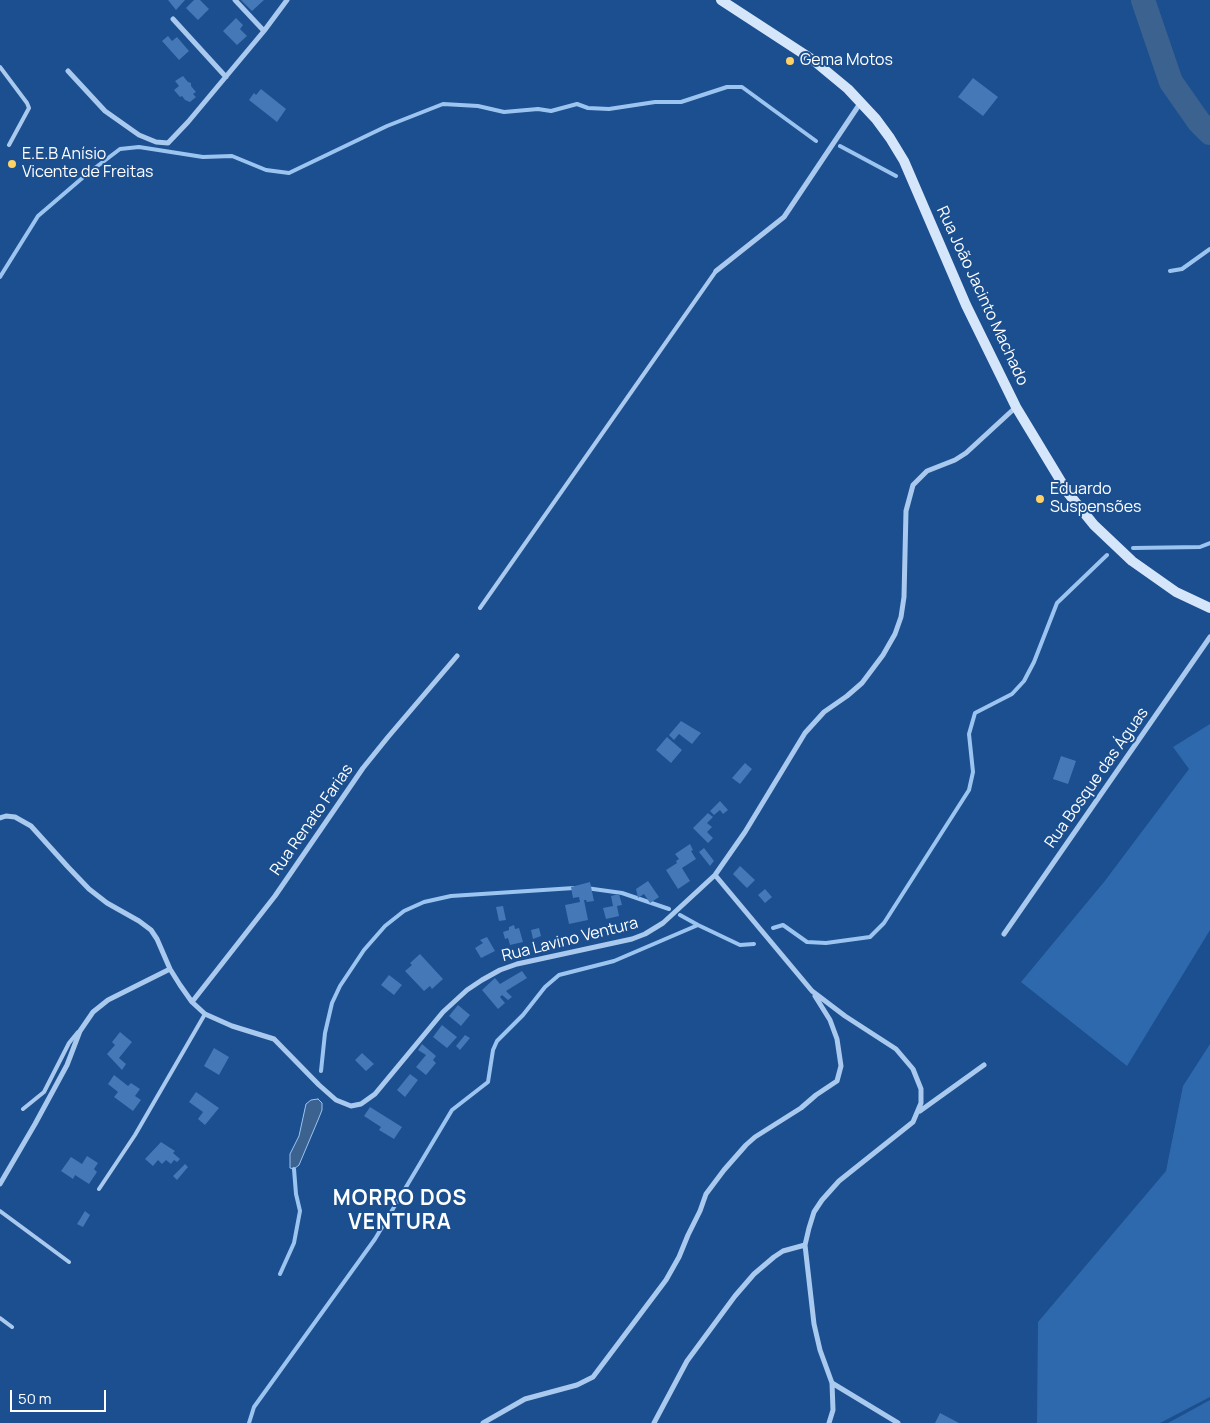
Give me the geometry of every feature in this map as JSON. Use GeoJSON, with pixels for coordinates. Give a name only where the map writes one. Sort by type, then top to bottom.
{"type":"FeatureCollection","features":[{"type":"Feature","properties":{"kind":"main road","name":"Rua João Jacinto Machado"},"geometry":{"type":"LineString","coordinates":[[721,0],[813,60],[862,102],[890,138],[904,161],[966,306],[1016,407],[1068,493],[1094,525],[1145,571],[1186,597],[1210,608]]}},
{"type":"Feature","properties":{"kind":"street"},"geometry":{"type":"LineString","coordinates":[[235,0],[264,31]]}},
{"type":"Feature","properties":{"kind":"street"},"geometry":{"type":"LineString","coordinates":[[68,71],[100,108],[140,135],[162,143],[168,143],[264,31],[286,0]]}},
{"type":"Feature","properties":{"kind":"street"},"geometry":{"type":"LineString","coordinates":[[173,19],[226,77]]}},
{"type":"Feature","properties":{"kind":"street"},"geometry":{"type":"LineString","coordinates":[[716,271],[784,217],[862,102]]}},
{"type":"Feature","properties":{"kind":"street","name":"Rua Lavino Ventura"},"geometry":{"type":"LineString","coordinates":[[0,818],[6,816],[15,817],[31,826],[89,889],[107,903],[148,927],[157,939],[170,969],[192,1002],[205,1014],[232,1026],[274,1039],[332,1096],[344,1104],[358,1106],[375,1094],[450,1004],[482,980],[500,970],[517,964],[632,939],[645,934],[663,923],[715,875],[741,839],[808,729],[824,712],[862,683],[879,661],[892,639],[903,608],[906,511],[907,500],[913,485],[926,471],[955,460],[966,453],[1016,407]]}},
{"type":"Feature","properties":{"kind":"street","name":"Rua Bosque das Águas"},"geometry":{"type":"LineString","coordinates":[[1004,934],[1210,637]]}},
{"type":"Feature","properties":{"kind":"street","name":"Rua Renato Farias"},"geometry":{"type":"LineString","coordinates":[[192,1002],[275,896],[369,760],[457,656]]}},
{"type":"Feature","properties":{"kind":"street"},"geometry":{"type":"LineString","coordinates":[[483,1423],[526,1399],[577,1385],[593,1376],[666,1280],[679,1257],[706,1194],[724,1170],[746,1145],[837,1081],[841,1066],[835,1033],[830,1020],[812,992],[715,875]]}},
{"type":"Feature","properties":{"kind":"street"},"geometry":{"type":"LineString","coordinates":[[0,1184],[67,1065],[83,1026],[95,1010],[103,1003],[170,969]]}},
{"type":"Feature","properties":{"kind":"street"},"geometry":{"type":"LineString","coordinates":[[812,992],[845,1016],[885,1041],[910,1064],[921,1089],[921,1104],[913,1122],[839,1181],[822,1200],[814,1212],[805,1245],[815,1330],[832,1383],[833,1410],[830,1423]]}},
{"type":"Feature","properties":{"kind":"street"},"geometry":{"type":"LineString","coordinates":[[919,1111],[984,1065]]}},
{"type":"Feature","properties":{"kind":"street"},"geometry":{"type":"LineString","coordinates":[[654,1423],[687,1361],[734,1296],[754,1274],[774,1257],[783,1251],[805,1245]]}},
{"type":"Feature","properties":{"kind":"street"},"geometry":{"type":"LineString","coordinates":[[832,1383],[898,1423]]}},
{"type":"Feature","properties":{"kind":"lane"},"geometry":{"type":"LineString","coordinates":[[0,68],[29,108],[9,145]]}},
{"type":"Feature","properties":{"kind":"lane"},"geometry":{"type":"LineString","coordinates":[[480,608],[716,271]]}},
{"type":"Feature","properties":{"kind":"lane"},"geometry":{"type":"LineString","coordinates":[[99,1188],[135,1135],[205,1014]]}},
{"type":"Feature","properties":{"kind":"lane"},"geometry":{"type":"LineString","coordinates":[[23,1109],[44,1092],[69,1044],[83,1026]]}},
{"type":"Feature","properties":{"kind":"lane"},"geometry":{"type":"LineString","coordinates":[[0,1211],[69,1262]]}},
{"type":"Feature","properties":{"kind":"lane"},"geometry":{"type":"LineString","coordinates":[[0,1318],[12,1327]]}},
{"type":"Feature","properties":{"kind":"shaded area"},"geometry":{"type":"Polygon","coordinates":[[[1210,724],[1210,930],[1127,1066],[1021,982],[1104,882],[1189,769],[1173,747],[1210,724]]]}},
{"type":"Feature","properties":{"kind":"shaded area"},"geometry":{"type":"Polygon","coordinates":[[[1210,1044],[1210,1397],[1160,1423],[1037,1423],[1038,1322],[1166,1171],[1183,1086],[1210,1044]]]}},
{"type":"Feature","properties":{"kind":"shaded area"},"geometry":{"type":"Polygon","coordinates":[[[318,1099],[322,1103],[322,1110],[318,1120],[299,1165],[294,1169],[290,1168],[290,1154],[299,1136],[306,1104],[311,1100],[318,1099]]]}},
{"type":"Feature","properties":{"kind":"shaded area"},"geometry":{"type":"Polygon","coordinates":[[[1210,1400],[1210,1423],[1168,1423],[1210,1400]]]}},
{"type":"Feature","properties":{"kind":"building"},"geometry":{"type":"Polygon","coordinates":[[[168,0],[185,0],[176,10],[168,0]]]}},
{"type":"Feature","properties":{"kind":"building"},"geometry":{"type":"Polygon","coordinates":[[[194,0],[200,0],[209,9],[198,20],[186,8],[194,0]]]}},
{"type":"Feature","properties":{"kind":"building"},"geometry":{"type":"Polygon","coordinates":[[[241,0],[264,0],[252,11],[241,0]]]}},
{"type":"Feature","properties":{"kind":"building"},"geometry":{"type":"Polygon","coordinates":[[[236,18],[243,25],[240,29],[247,36],[237,45],[223,31],[236,18]]]}},
{"type":"Feature","properties":{"kind":"building"},"geometry":{"type":"Polygon","coordinates":[[[168,36],[172,41],[177,37],[189,51],[179,60],[162,41],[168,36]]]}},
{"type":"Feature","properties":{"kind":"building"},"geometry":{"type":"Polygon","coordinates":[[[183,76],[191,83],[196,92],[193,94],[196,97],[190,102],[182,96],[180,97],[174,90],[179,86],[175,81],[183,76]]]}},
{"type":"Feature","properties":{"kind":"building"},"geometry":{"type":"Polygon","coordinates":[[[973,78],[998,97],[983,116],[958,97],[973,78]]]}},
{"type":"Feature","properties":{"kind":"building"},"geometry":{"type":"Polygon","coordinates":[[[261,89],[286,109],[277,122],[249,100],[254,93],[256,95],[261,89]]]}},
{"type":"Feature","properties":{"kind":"building"},"geometry":{"type":"Polygon","coordinates":[[[681,721],[701,733],[692,744],[679,734],[674,740],[669,735],[681,721]]]}},
{"type":"Feature","properties":{"kind":"building"},"geometry":{"type":"Polygon","coordinates":[[[667,737],[682,750],[671,763],[656,750],[667,737]]]}},
{"type":"Feature","properties":{"kind":"building"},"geometry":{"type":"Polygon","coordinates":[[[1061,756],[1076,761],[1068,784],[1053,779],[1061,756]]]}},
{"type":"Feature","properties":{"kind":"building"},"geometry":{"type":"Polygon","coordinates":[[[745,763],[752,769],[740,784],[732,778],[745,763]]]}},
{"type":"Feature","properties":{"kind":"building"},"geometry":{"type":"Polygon","coordinates":[[[720,801],[728,810],[723,814],[720,810],[714,815],[710,811],[720,801]]]}},
{"type":"Feature","properties":{"kind":"building"},"geometry":{"type":"Polygon","coordinates":[[[708,813],[713,817],[707,823],[712,827],[707,832],[713,838],[708,843],[693,828],[708,813]]]}},
{"type":"Feature","properties":{"kind":"building"},"geometry":{"type":"Polygon","coordinates":[[[690,844],[693,850],[691,851],[696,859],[682,868],[690,881],[678,889],[666,870],[677,863],[676,861],[679,859],[675,854],[690,844]]]}},
{"type":"Feature","properties":{"kind":"building"},"geometry":{"type":"Polygon","coordinates":[[[704,848],[714,861],[710,866],[699,852],[704,848]]]}},
{"type":"Feature","properties":{"kind":"building"},"geometry":{"type":"Polygon","coordinates":[[[740,866],[755,880],[747,888],[733,874],[740,866]]]}},
{"type":"Feature","properties":{"kind":"building"},"geometry":{"type":"Polygon","coordinates":[[[648,881],[659,897],[650,903],[644,894],[638,898],[636,889],[648,881]]]}},
{"type":"Feature","properties":{"kind":"building"},"geometry":{"type":"Polygon","coordinates":[[[590,882],[594,901],[587,902],[584,900],[588,920],[569,924],[565,905],[580,902],[579,897],[573,898],[571,887],[590,882]]]}},
{"type":"Feature","properties":{"kind":"building"},"geometry":{"type":"Polygon","coordinates":[[[765,889],[772,897],[765,903],[758,895],[765,889]]]}},
{"type":"Feature","properties":{"kind":"building"},"geometry":{"type":"Polygon","coordinates":[[[619,894],[622,905],[617,906],[619,916],[606,919],[603,908],[613,906],[611,896],[619,894]]]}},
{"type":"Feature","properties":{"kind":"building"},"geometry":{"type":"Polygon","coordinates":[[[503,906],[506,920],[499,921],[496,907],[503,906]]]}},
{"type":"Feature","properties":{"kind":"building"},"geometry":{"type":"Polygon","coordinates":[[[514,925],[515,929],[519,928],[523,942],[510,945],[508,938],[505,939],[503,932],[509,930],[509,927],[514,925]]]}},
{"type":"Feature","properties":{"kind":"building"},"geometry":{"type":"Polygon","coordinates":[[[539,928],[541,936],[533,939],[531,930],[539,928]]]}},
{"type":"Feature","properties":{"kind":"building"},"geometry":{"type":"Polygon","coordinates":[[[487,937],[495,951],[481,958],[475,948],[483,943],[480,940],[487,937]]]}},
{"type":"Feature","properties":{"kind":"building"},"geometry":{"type":"Polygon","coordinates":[[[420,954],[443,979],[432,989],[430,986],[424,991],[405,971],[412,965],[410,963],[420,954]]]}},
{"type":"Feature","properties":{"kind":"building"},"geometry":{"type":"Polygon","coordinates":[[[522,971],[527,978],[506,991],[512,997],[508,1000],[502,995],[500,997],[505,1003],[498,1009],[482,990],[495,978],[500,984],[522,971]]]}},
{"type":"Feature","properties":{"kind":"building"},"geometry":{"type":"Polygon","coordinates":[[[389,975],[402,985],[394,995],[381,985],[389,975]]]}},
{"type":"Feature","properties":{"kind":"building"},"geometry":{"type":"Polygon","coordinates":[[[458,1005],[470,1015],[461,1026],[449,1016],[458,1005]]]}},
{"type":"Feature","properties":{"kind":"building"},"geometry":{"type":"Polygon","coordinates":[[[442,1025],[457,1037],[447,1048],[433,1037],[442,1025]]]}},
{"type":"Feature","properties":{"kind":"building"},"geometry":{"type":"Polygon","coordinates":[[[120,1032],[132,1042],[119,1058],[126,1064],[122,1070],[107,1054],[115,1045],[112,1042],[120,1032]]]}},
{"type":"Feature","properties":{"kind":"building"},"geometry":{"type":"Polygon","coordinates":[[[465,1035],[470,1038],[460,1050],[456,1046],[465,1035]]]}},
{"type":"Feature","properties":{"kind":"building"},"geometry":{"type":"Polygon","coordinates":[[[422,1044],[436,1056],[433,1060],[436,1063],[426,1075],[416,1067],[426,1055],[418,1050],[422,1044]]]}},
{"type":"Feature","properties":{"kind":"building"},"geometry":{"type":"Polygon","coordinates":[[[214,1048],[229,1057],[219,1075],[204,1066],[214,1048]]]}},
{"type":"Feature","properties":{"kind":"building"},"geometry":{"type":"Polygon","coordinates":[[[362,1053],[374,1064],[366,1071],[355,1060],[362,1053]]]}},
{"type":"Feature","properties":{"kind":"building"},"geometry":{"type":"Polygon","coordinates":[[[410,1074],[418,1080],[405,1097],[397,1090],[410,1074]]]}},
{"type":"Feature","properties":{"kind":"building"},"geometry":{"type":"Polygon","coordinates":[[[114,1075],[128,1086],[131,1083],[140,1089],[135,1096],[141,1100],[133,1111],[114,1097],[118,1092],[108,1084],[114,1075]]]}},
{"type":"Feature","properties":{"kind":"building"},"geometry":{"type":"Polygon","coordinates":[[[196,1092],[219,1108],[205,1125],[198,1119],[203,1112],[189,1102],[196,1092]]]}},
{"type":"Feature","properties":{"kind":"building"},"geometry":{"type":"Polygon","coordinates":[[[370,1107],[402,1127],[394,1139],[379,1130],[381,1127],[364,1116],[370,1107]]]}},
{"type":"Feature","properties":{"kind":"building"},"geometry":{"type":"Polygon","coordinates":[[[161,1142],[175,1151],[173,1153],[180,1159],[177,1162],[174,1160],[171,1164],[166,1160],[162,1164],[158,1160],[153,1166],[145,1159],[161,1142]]]}},
{"type":"Feature","properties":{"kind":"building"},"geometry":{"type":"Polygon","coordinates":[[[87,1156],[98,1163],[94,1169],[97,1172],[89,1184],[75,1175],[73,1179],[61,1171],[71,1157],[82,1164],[87,1156]]]}},
{"type":"Feature","properties":{"kind":"building"},"geometry":{"type":"Polygon","coordinates":[[[185,1164],[188,1167],[177,1180],[173,1176],[185,1164]]]}},
{"type":"Feature","properties":{"kind":"building"},"geometry":{"type":"Polygon","coordinates":[[[85,1211],[90,1215],[83,1227],[77,1224],[85,1211]]]}},
{"type":"Feature","properties":{"kind":"building"},"geometry":{"type":"Polygon","coordinates":[[[940,1413],[959,1423],[935,1423],[940,1413]]]}},
{"type":"Feature","properties":{"kind":"waterway"},"geometry":{"type":"LineString","coordinates":[[1143,0],[1171,82],[1199,122],[1210,133]]}},
{"type":"Feature","properties":{"kind":"waterway"},"geometry":{"type":"LineString","coordinates":[[0,277],[38,216],[87,174],[120,149],[139,147],[203,157],[232,156],[266,170],[289,173],[387,126],[443,104],[478,106],[504,112],[538,109],[551,111],[577,104],[588,108],[609,109],[655,102],[681,102],[727,87],[742,87],[816,141]]}},
{"type":"Feature","properties":{"kind":"waterway"},"geometry":{"type":"LineString","coordinates":[[840,146],[896,176]]}},
{"type":"Feature","properties":{"kind":"waterway"},"geometry":{"type":"LineString","coordinates":[[1170,271],[1182,269],[1210,249]]}},
{"type":"Feature","properties":{"kind":"waterway"},"geometry":{"type":"LineString","coordinates":[[1133,548],[1200,547],[1210,543]]}},
{"type":"Feature","properties":{"kind":"waterway"},"geometry":{"type":"LineString","coordinates":[[773,928],[783,925],[807,942],[826,943],[870,937],[884,923],[969,790],[973,772],[969,734],[975,713],[1012,694],[1024,681],[1034,662],[1057,603],[1107,555]]}},
{"type":"Feature","properties":{"kind":"waterway"},"geometry":{"type":"LineString","coordinates":[[321,1071],[325,1033],[332,1003],[340,986],[364,950],[385,926],[404,911],[424,902],[451,896],[574,888]]}},
{"type":"Feature","properties":{"kind":"waterway"},"geometry":{"type":"LineString","coordinates":[[586,888],[622,893],[669,909]]}},
{"type":"Feature","properties":{"kind":"waterway"},"geometry":{"type":"LineString","coordinates":[[680,915],[698,925]]}},
{"type":"Feature","properties":{"kind":"waterway"},"geometry":{"type":"LineString","coordinates":[[249,1423],[254,1407],[375,1239],[452,1110],[488,1082],[493,1050],[497,1041],[523,1015],[545,987],[559,975],[614,961],[698,925],[740,945],[754,944]]}},
{"type":"Feature","properties":{"kind":"waterway"},"geometry":{"type":"LineString","coordinates":[[280,1274],[294,1243],[300,1211],[296,1194],[294,1169]]}},
{"type":"Feature","properties":{"kind":"place","name":"Gema Motos"},"geometry":{"type":"Point","coordinates":[790,61]}},
{"type":"Feature","properties":{"kind":"place","name":"E.E.B Anísio Vicente de Freitas"},"geometry":{"type":"Point","coordinates":[12,164]}},
{"type":"Feature","properties":{"kind":"place","name":"Eduardo Suspensões"},"geometry":{"type":"Point","coordinates":[1040,499]}},
{"type":"Feature","properties":{"kind":"district","name":"MORRO DOS VENTURA"},"geometry":{"type":"Point","coordinates":[400,1211]}}]}
